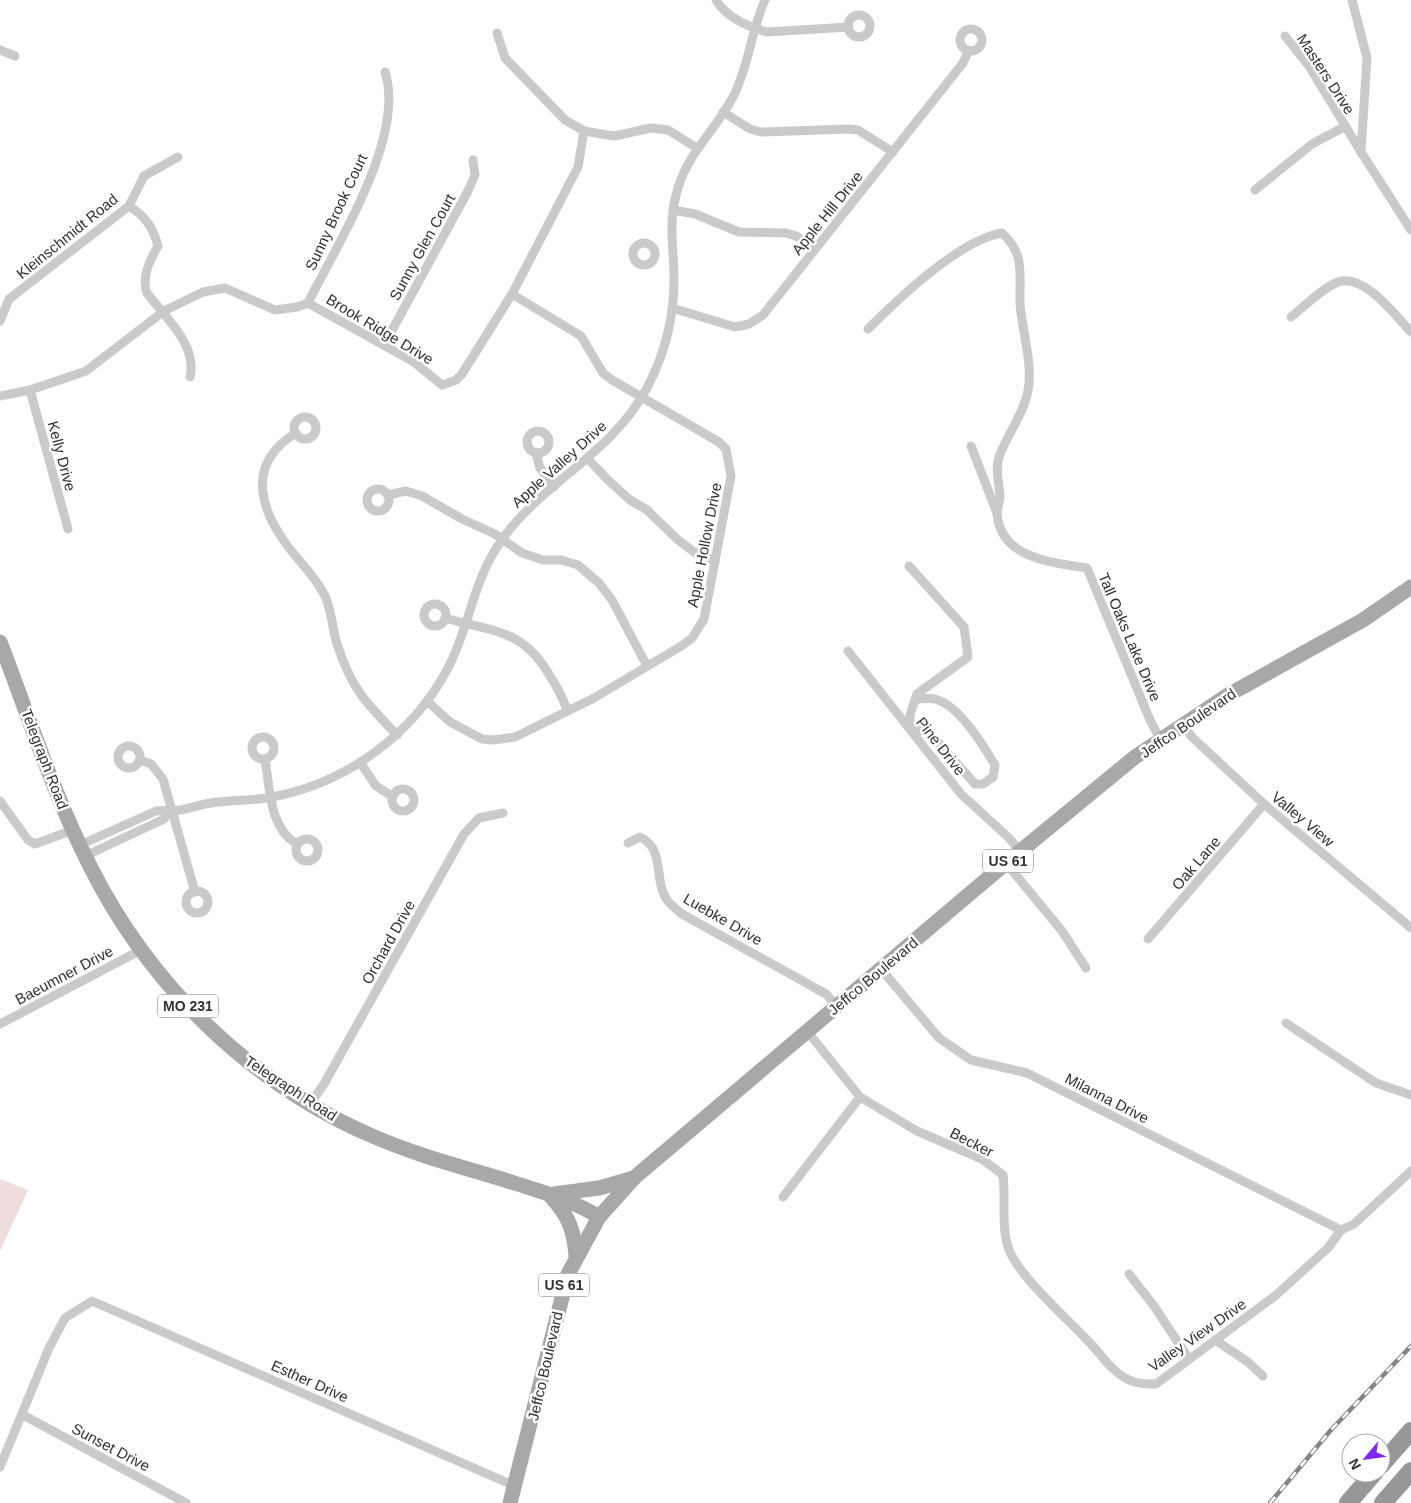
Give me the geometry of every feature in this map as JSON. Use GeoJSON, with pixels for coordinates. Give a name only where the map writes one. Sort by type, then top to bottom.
{"type":"FeatureCollection","features":[{"type":"Feature","properties":{"kind":"highway"},"geometry":{"type":"LineString","coordinates":[[1391,1453],[1411,1431]]}},
{"type":"Feature","properties":{"kind":"highway"},"geometry":{"type":"LineString","coordinates":[[1383,1503],[1411,1470]]}},
{"type":"Feature","properties":{"kind":"highway"},"geometry":{"type":"LineString","coordinates":[[1348,1503],[1365,1483]]}},
{"type":"Feature","properties":{"kind":"main road","name":"Jeffco Boulevard"},"geometry":{"type":"LineString","coordinates":[[510,1503],[568,1274],[576,1256],[599,1217],[635,1177],[1020,851],[1160,739],[1228,695],[1363,620],[1411,587]]}},
{"type":"Feature","properties":{"kind":"main road","name":"Telegraph Road"},"geometry":{"type":"LineString","coordinates":[[0,642],[73,830],[115,912],[140,950],[177,994],[225,1042],[271,1079],[310,1104],[369,1135],[410,1151],[579,1205],[599,1217]]}},
{"type":"Feature","properties":{"kind":"main road"},"geometry":{"type":"LineString","coordinates":[[549,1195],[599,1188],[635,1177]]}},
{"type":"Feature","properties":{"kind":"main road"},"geometry":{"type":"LineString","coordinates":[[549,1195],[568,1218],[574,1233],[576,1256]]}},
{"type":"Feature","properties":{"kind":"street"},"geometry":{"type":"LineString","coordinates":[[716,0],[729,15],[755,29],[767,32],[849,27]]}},
{"type":"Feature","properties":{"kind":"street","name":"Apple Valley Drive"},"geometry":{"type":"LineString","coordinates":[[82,850],[156,810],[171,811],[210,803],[272,797],[320,783],[360,762],[397,735],[427,701],[453,658],[481,576],[502,538],[529,508],[588,459],[621,426],[642,397],[660,358],[672,308],[673,210],[682,175],[696,148],[723,112],[741,78],[765,0]]}},
{"type":"Feature","properties":{"kind":"street"},"geometry":{"type":"LineString","coordinates":[[1352,0],[1367,58],[1361,152]]}},
{"type":"Feature","properties":{"kind":"street"},"geometry":{"type":"LineString","coordinates":[[497,33],[505,58],[565,120],[584,131],[614,136],[651,128],[668,130],[696,148]]}},
{"type":"Feature","properties":{"kind":"street","name":"Masters Drive"},"geometry":{"type":"LineString","coordinates":[[1285,36],[1309,66],[1344,127],[1411,230]]}},
{"type":"Feature","properties":{"kind":"street"},"geometry":{"type":"LineString","coordinates":[[0,50],[15,56]]}},
{"type":"Feature","properties":{"kind":"street","name":"Apple Hill Drive"},"geometry":{"type":"LineString","coordinates":[[672,308],[735,327],[749,324],[763,315],[963,63],[969,50]]}},
{"type":"Feature","properties":{"kind":"street","name":"Sunny Brook Court"},"geometry":{"type":"LineString","coordinates":[[308,302],[376,167],[389,97],[389,84],[385,72]]}},
{"type":"Feature","properties":{"kind":"street"},"geometry":{"type":"LineString","coordinates":[[723,112],[750,129],[761,132],[858,130],[893,152]]}},
{"type":"Feature","properties":{"kind":"street","name":"Masters Drive"},"geometry":{"type":"LineString","coordinates":[[1255,190],[1312,144],[1344,127]]}},
{"type":"Feature","properties":{"kind":"street","name":"Brook Ridge Drive"},"geometry":{"type":"LineString","coordinates":[[0,396],[30,390],[86,371],[163,312],[203,292],[225,288],[275,310],[297,307],[308,302],[414,362],[442,384],[456,380],[462,374],[512,294],[578,167],[584,131]]}},
{"type":"Feature","properties":{"kind":"street","name":"Kleinschmidt Road"},"geometry":{"type":"LineString","coordinates":[[0,321],[8,300],[129,206],[144,176],[178,157]]}},
{"type":"Feature","properties":{"kind":"street","name":"Sunny Glen Court"},"geometry":{"type":"LineString","coordinates":[[384,345],[467,193],[475,175],[473,160]]}},
{"type":"Feature","properties":{"kind":"street"},"geometry":{"type":"LineString","coordinates":[[129,206],[144,216],[157,241],[158,246],[150,261],[144,284],[147,293],[185,344],[192,369],[190,377]]}},
{"type":"Feature","properties":{"kind":"street"},"geometry":{"type":"LineString","coordinates":[[673,210],[695,214],[739,232],[786,233],[796,236],[815,249]]}},
{"type":"Feature","properties":{"kind":"street","name":"Tall Oaks Lake Drive"},"geometry":{"type":"LineString","coordinates":[[868,329],[912,287],[944,263],[991,235],[1002,233],[1011,241],[1016,250],[1022,274],[1020,302],[1030,377],[1027,394],[998,459],[1000,497],[997,513]]}},
{"type":"Feature","properties":{"kind":"street"},"geometry":{"type":"LineString","coordinates":[[656,254],[673,254]]}},
{"type":"Feature","properties":{"kind":"street"},"geometry":{"type":"LineString","coordinates":[[1291,317],[1328,288],[1339,282],[1352,281],[1370,290],[1411,332]]}},
{"type":"Feature","properties":{"kind":"street","name":"Apple Hollow Drive"},"geometry":{"type":"LineString","coordinates":[[427,701],[450,722],[482,739],[494,740],[515,737],[567,711],[692,638],[704,619],[731,476],[726,449],[719,442],[612,380],[603,373],[582,336],[512,294]]}},
{"type":"Feature","properties":{"kind":"street","name":"Kelly Drive"},"geometry":{"type":"LineString","coordinates":[[30,390],[68,529]]}},
{"type":"Feature","properties":{"kind":"street"},"geometry":{"type":"LineString","coordinates":[[296,433],[274,450],[267,462],[262,482],[264,503],[269,518],[287,545],[316,579],[326,598],[337,642],[356,690],[397,735]]}},
{"type":"Feature","properties":{"kind":"street","name":"Tall Oaks Lake Drive"},"geometry":{"type":"LineString","coordinates":[[971,446],[1004,536],[1012,546],[1038,560],[1087,568],[1150,720],[1160,739]]}},
{"type":"Feature","properties":{"kind":"street"},"geometry":{"type":"LineString","coordinates":[[536,453],[540,468],[554,487]]}},
{"type":"Feature","properties":{"kind":"street"},"geometry":{"type":"LineString","coordinates":[[588,459],[630,500],[647,510],[694,552],[715,561]]}},
{"type":"Feature","properties":{"kind":"street"},"geometry":{"type":"LineString","coordinates":[[388,496],[406,491],[422,496],[462,519],[502,538],[522,553],[543,560],[561,560],[578,565],[599,582],[612,600],[647,666]]}},
{"type":"Feature","properties":{"kind":"street"},"geometry":{"type":"LineString","coordinates":[[909,566],[964,627],[968,656],[917,694],[910,715],[910,729],[929,732],[975,784],[983,784],[993,777],[995,765],[962,719],[942,702],[934,699],[916,699]]}},
{"type":"Feature","properties":{"kind":"street"},"geometry":{"type":"LineString","coordinates":[[446,618],[490,628],[510,635],[530,647],[546,667],[567,711]]}},
{"type":"Feature","properties":{"kind":"street","name":"Pine Drive"},"geometry":{"type":"LineString","coordinates":[[848,651],[961,794],[1009,838],[1020,851]]}},
{"type":"Feature","properties":{"kind":"street","name":"Valley View"},"geometry":{"type":"LineString","coordinates":[[1182,724],[1192,737],[1264,804],[1411,928]]}},
{"type":"Feature","properties":{"kind":"street"},"geometry":{"type":"LineString","coordinates":[[264,758],[279,826],[287,837],[297,844]]}},
{"type":"Feature","properties":{"kind":"street"},"geometry":{"type":"LineString","coordinates":[[140,760],[151,764],[163,779],[195,892]]}},
{"type":"Feature","properties":{"kind":"street"},"geometry":{"type":"LineString","coordinates":[[360,762],[376,786],[393,797]]}},
{"type":"Feature","properties":{"kind":"street"},"geometry":{"type":"LineString","coordinates":[[0,801],[28,840],[35,844],[73,830]]}},
{"type":"Feature","properties":{"kind":"street","name":"Oak Lane"},"geometry":{"type":"LineString","coordinates":[[1148,939],[1264,804]]}},
{"type":"Feature","properties":{"kind":"street","name":"Orchard Drive"},"geometry":{"type":"LineString","coordinates":[[310,1104],[324,1084],[464,834],[478,818],[503,813]]}},
{"type":"Feature","properties":{"kind":"street","name":"Luebke Drive"},"geometry":{"type":"LineString","coordinates":[[628,843],[640,837],[648,841],[656,851],[667,900],[682,914],[826,994],[837,1006]]}},
{"type":"Feature","properties":{"kind":"street"},"geometry":{"type":"LineString","coordinates":[[1006,863],[1062,931],[1086,968]]}},
{"type":"Feature","properties":{"kind":"street","name":"Baeumner Drive"},"geometry":{"type":"LineString","coordinates":[[0,1024],[140,950]]}},
{"type":"Feature","properties":{"kind":"street","name":"Milanna Drive"},"geometry":{"type":"LineString","coordinates":[[881,969],[939,1038],[971,1060],[1027,1073],[1341,1230]]}},
{"type":"Feature","properties":{"kind":"street"},"geometry":{"type":"LineString","coordinates":[[1286,1023],[1376,1084],[1411,1094]]}},
{"type":"Feature","properties":{"kind":"street","name":"Becker"},"geometry":{"type":"LineString","coordinates":[[807,1031],[860,1097],[917,1130],[982,1159],[1003,1175],[1005,1229],[1008,1248],[1019,1265],[1063,1318]]}},
{"type":"Feature","properties":{"kind":"street"},"geometry":{"type":"LineString","coordinates":[[783,1197],[860,1097]]}},
{"type":"Feature","properties":{"kind":"street"},"geometry":{"type":"LineString","coordinates":[[1341,1230],[1354,1224],[1411,1171]]}},
{"type":"Feature","properties":{"kind":"street","name":"Valley View Drive"},"geometry":{"type":"LineString","coordinates":[[1063,1318],[1089,1341],[1113,1369],[1125,1378],[1139,1384],[1156,1384],[1275,1296],[1328,1248],[1341,1230]]}},
{"type":"Feature","properties":{"kind":"street"},"geometry":{"type":"LineString","coordinates":[[1130,1274],[1189,1359]]}},
{"type":"Feature","properties":{"kind":"street","name":"Esther Drive"},"geometry":{"type":"LineString","coordinates":[[23,1415],[49,1348],[64,1318],[92,1301],[515,1486]]}},
{"type":"Feature","properties":{"kind":"street"},"geometry":{"type":"LineString","coordinates":[[1215,1340],[1248,1362],[1262,1376]]}},
{"type":"Feature","properties":{"kind":"street"},"geometry":{"type":"LineString","coordinates":[[0,1467],[23,1415]]}},
{"type":"Feature","properties":{"kind":"street","name":"Sunset Drive"},"geometry":{"type":"LineString","coordinates":[[23,1415],[186,1503]]}},
{"type":"Feature","properties":{"kind":"shaded area"},"geometry":{"type":"Polygon","coordinates":[[[0,1179],[28,1190],[0,1251],[0,1179]]]}},
{"type":"Feature","properties":{"kind":"railway"},"geometry":{"type":"LineString","coordinates":[[1270,1503],[1331,1430],[1411,1346]]}}]}
